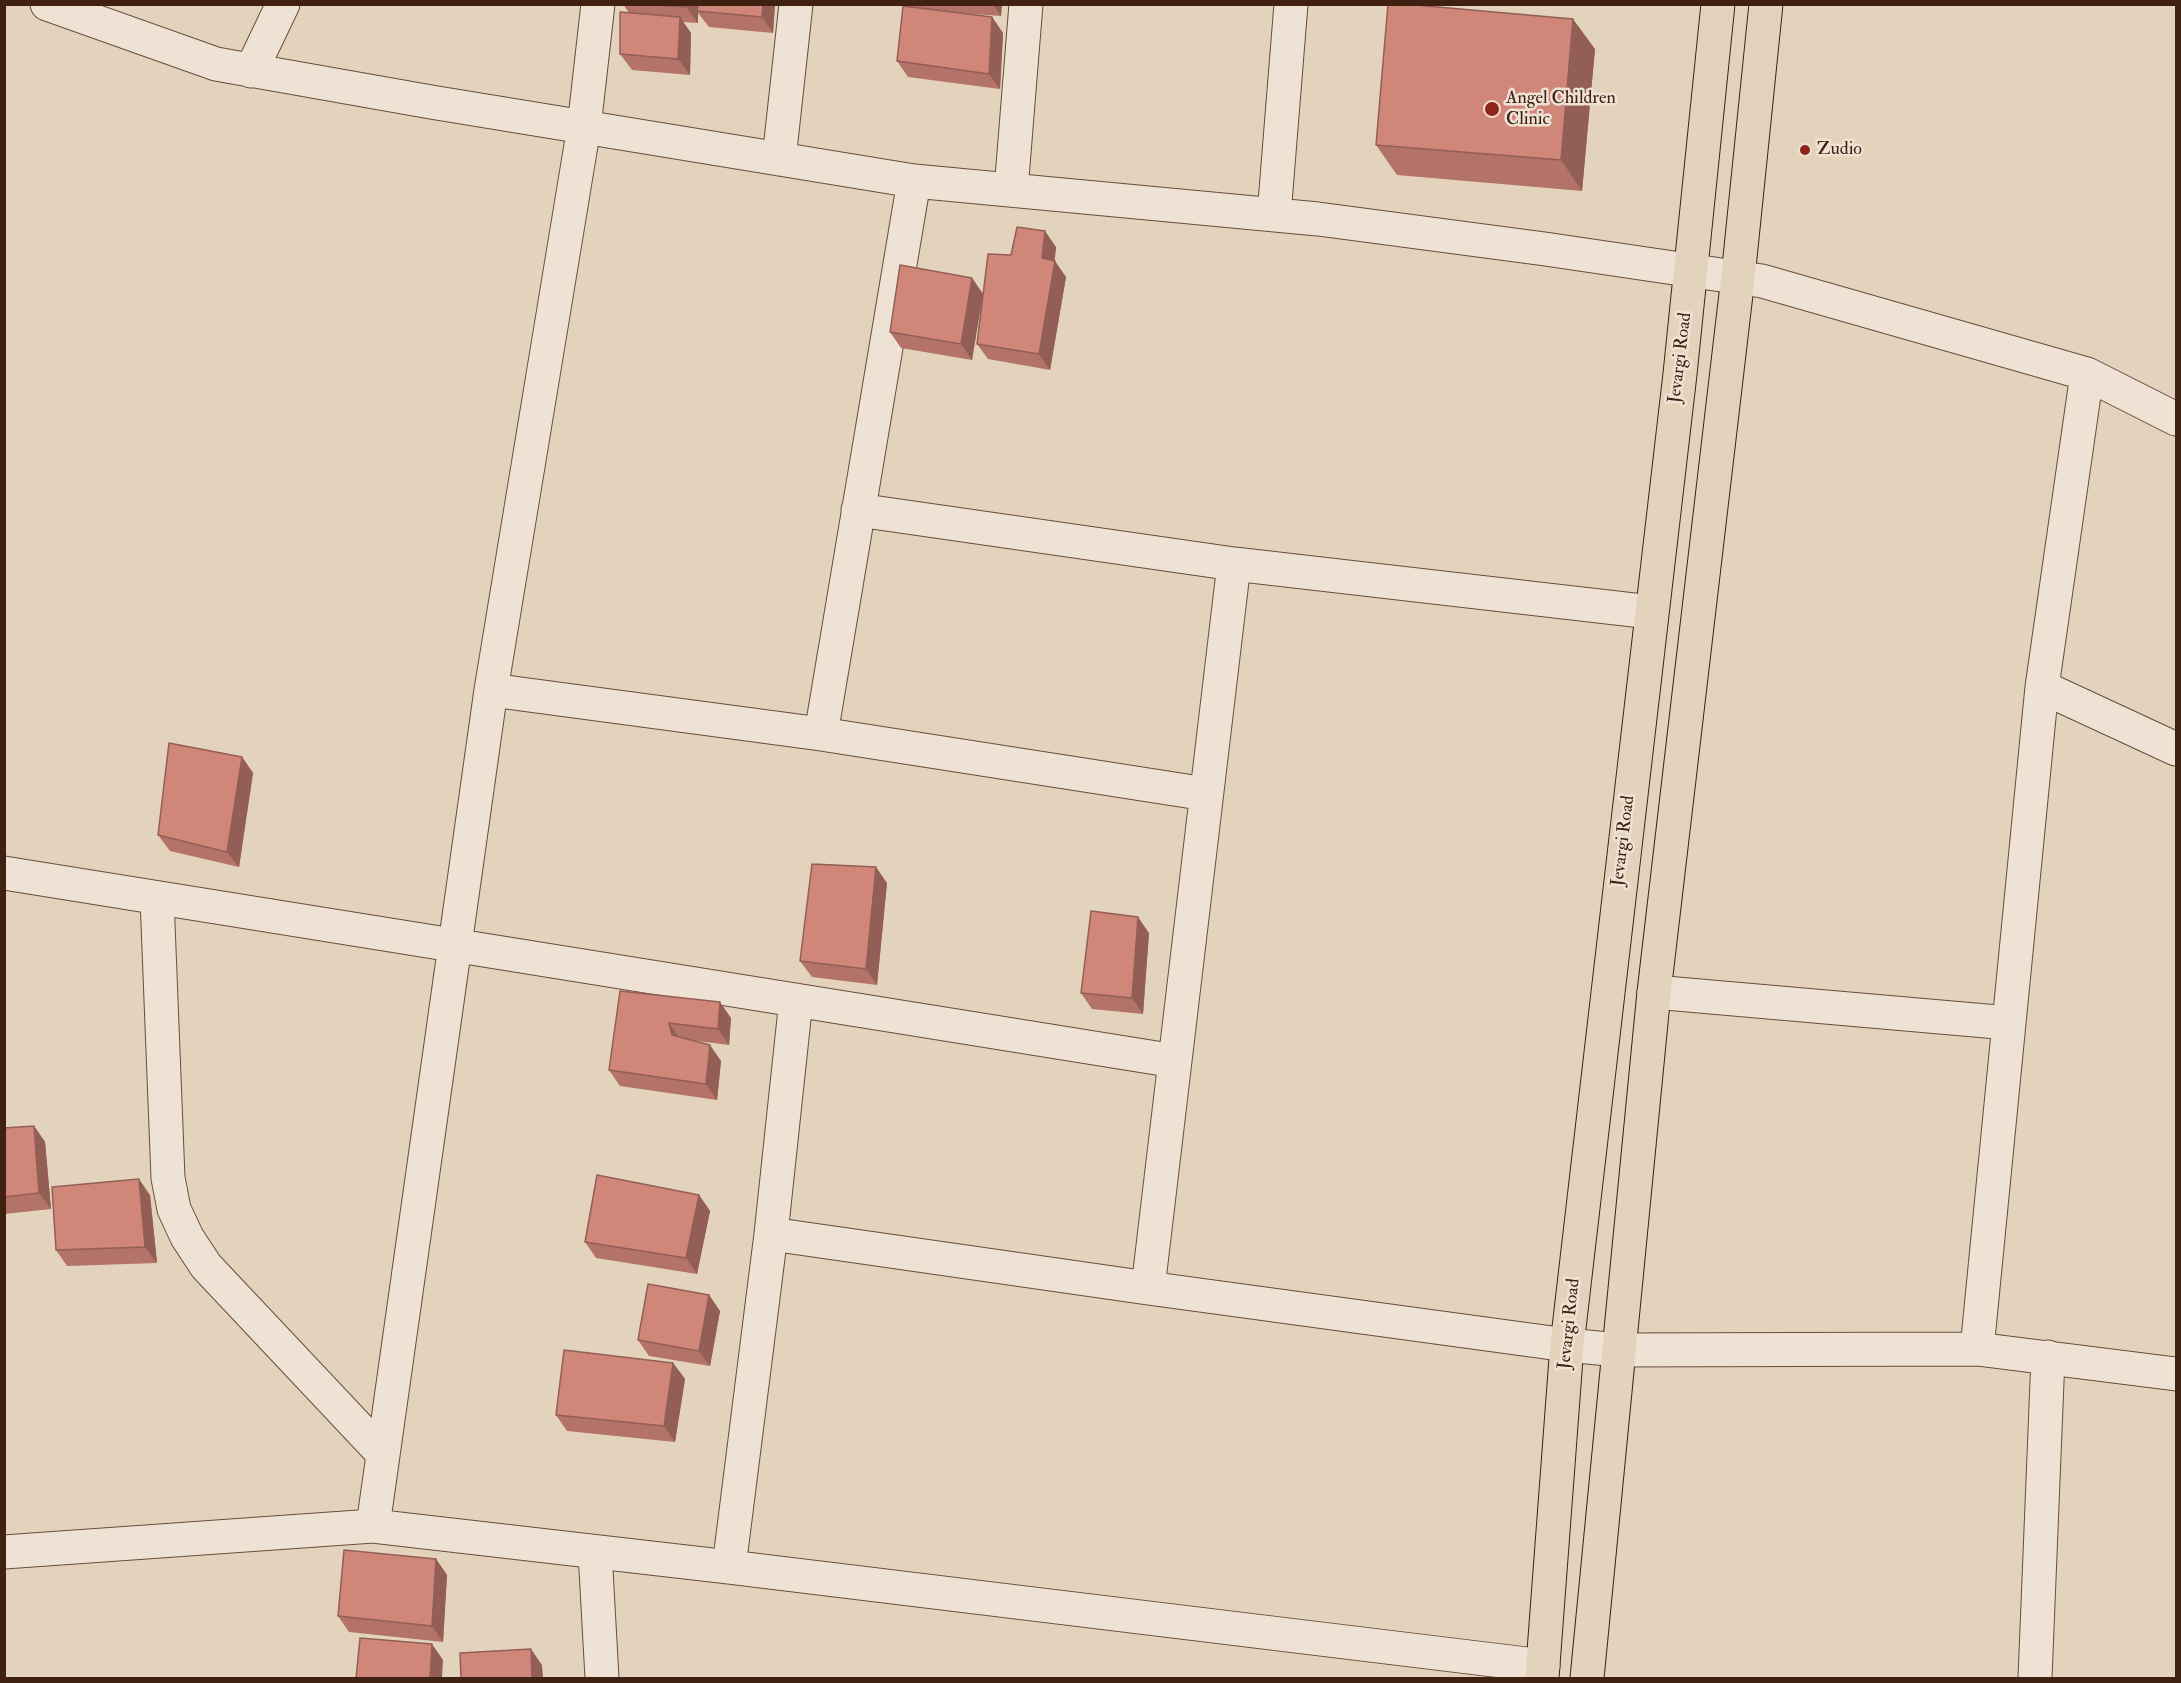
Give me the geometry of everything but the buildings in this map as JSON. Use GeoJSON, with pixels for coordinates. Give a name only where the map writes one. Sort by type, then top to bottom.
{"type":"FeatureCollection","features":[{"type":"Feature","properties":{"kind":"main road","name":"Jevargi Road"},"geometry":{"type":"LineString","coordinates":[[1543,1672],[1568,1345],[1691,269],[1718,4]]}},
{"type":"Feature","properties":{"kind":"main road"},"geometry":{"type":"LineString","coordinates":[[1587,1678],[1654,992],[1738,277],[1766,4]]}},
{"type":"Feature","properties":{"kind":"street"},"geometry":{"type":"LineString","coordinates":[[47,4],[216,64],[914,181],[1364,225],[1691,269],[1762,281],[2088,374],[2176,419]]}},
{"type":"Feature","properties":{"kind":"street"},"geometry":{"type":"LineString","coordinates":[[251,71],[283,4]]}},
{"type":"Feature","properties":{"kind":"street"},"geometry":{"type":"LineString","coordinates":[[374,1526],[490,690],[584,127],[598,4]]}},
{"type":"Feature","properties":{"kind":"street"},"geometry":{"type":"LineString","coordinates":[[779,159],[796,4]]}},
{"type":"Feature","properties":{"kind":"street"},"geometry":{"type":"LineString","coordinates":[[1011,190],[1026,4]]}},
{"type":"Feature","properties":{"kind":"street"},"geometry":{"type":"LineString","coordinates":[[1274,215],[1291,4]]}},
{"type":"Feature","properties":{"kind":"street"},"geometry":{"type":"LineString","coordinates":[[821,734],[914,181]]}},
{"type":"Feature","properties":{"kind":"street"},"geometry":{"type":"LineString","coordinates":[[1977,1348],[2042,687],[2088,374]]}},
{"type":"Feature","properties":{"kind":"street"},"geometry":{"type":"LineString","coordinates":[[858,510],[1234,564],[1651,612]]}},
{"type":"Feature","properties":{"kind":"street"},"geometry":{"type":"LineString","coordinates":[[1148,1288],[1234,564]]}},
{"type":"Feature","properties":{"kind":"street"},"geometry":{"type":"LineString","coordinates":[[2042,687],[2176,750]]}},
{"type":"Feature","properties":{"kind":"street"},"geometry":{"type":"LineString","coordinates":[[490,690],[821,734],[1206,794]]}},
{"type":"Feature","properties":{"kind":"street"},"geometry":{"type":"LineString","coordinates":[[4,873],[1175,1061]]}},
{"type":"Feature","properties":{"kind":"street"},"geometry":{"type":"LineString","coordinates":[[157,898],[168,1178],[174,1209],[187,1237],[207,1266],[383,1454]]}},
{"type":"Feature","properties":{"kind":"street"},"geometry":{"type":"LineString","coordinates":[[1654,992],[2009,1023]]}},
{"type":"Feature","properties":{"kind":"street"},"geometry":{"type":"LineString","coordinates":[[729,1567],[771,1234],[796,1000]]}},
{"type":"Feature","properties":{"kind":"street"},"geometry":{"type":"LineString","coordinates":[[771,1234],[1148,1288],[1618,1350],[1977,1348],[2176,1374]]}},
{"type":"Feature","properties":{"kind":"street"},"geometry":{"type":"LineString","coordinates":[[2035,1678],[2048,1358]]}},
{"type":"Feature","properties":{"kind":"street"},"geometry":{"type":"LineString","coordinates":[[4,1552],[374,1526],[729,1567],[1543,1672]]}},
{"type":"Feature","properties":{"kind":"street"},"geometry":{"type":"LineString","coordinates":[[595,1552],[602,1678]]}},
{"type":"Feature","properties":{"kind":"place","name":"Angel Children Clinic"},"geometry":{"type":"Point","coordinates":[1492,109]}},
{"type":"Feature","properties":{"kind":"place","name":"Zudio"},"geometry":{"type":"Point","coordinates":[1805,150]}}]}
